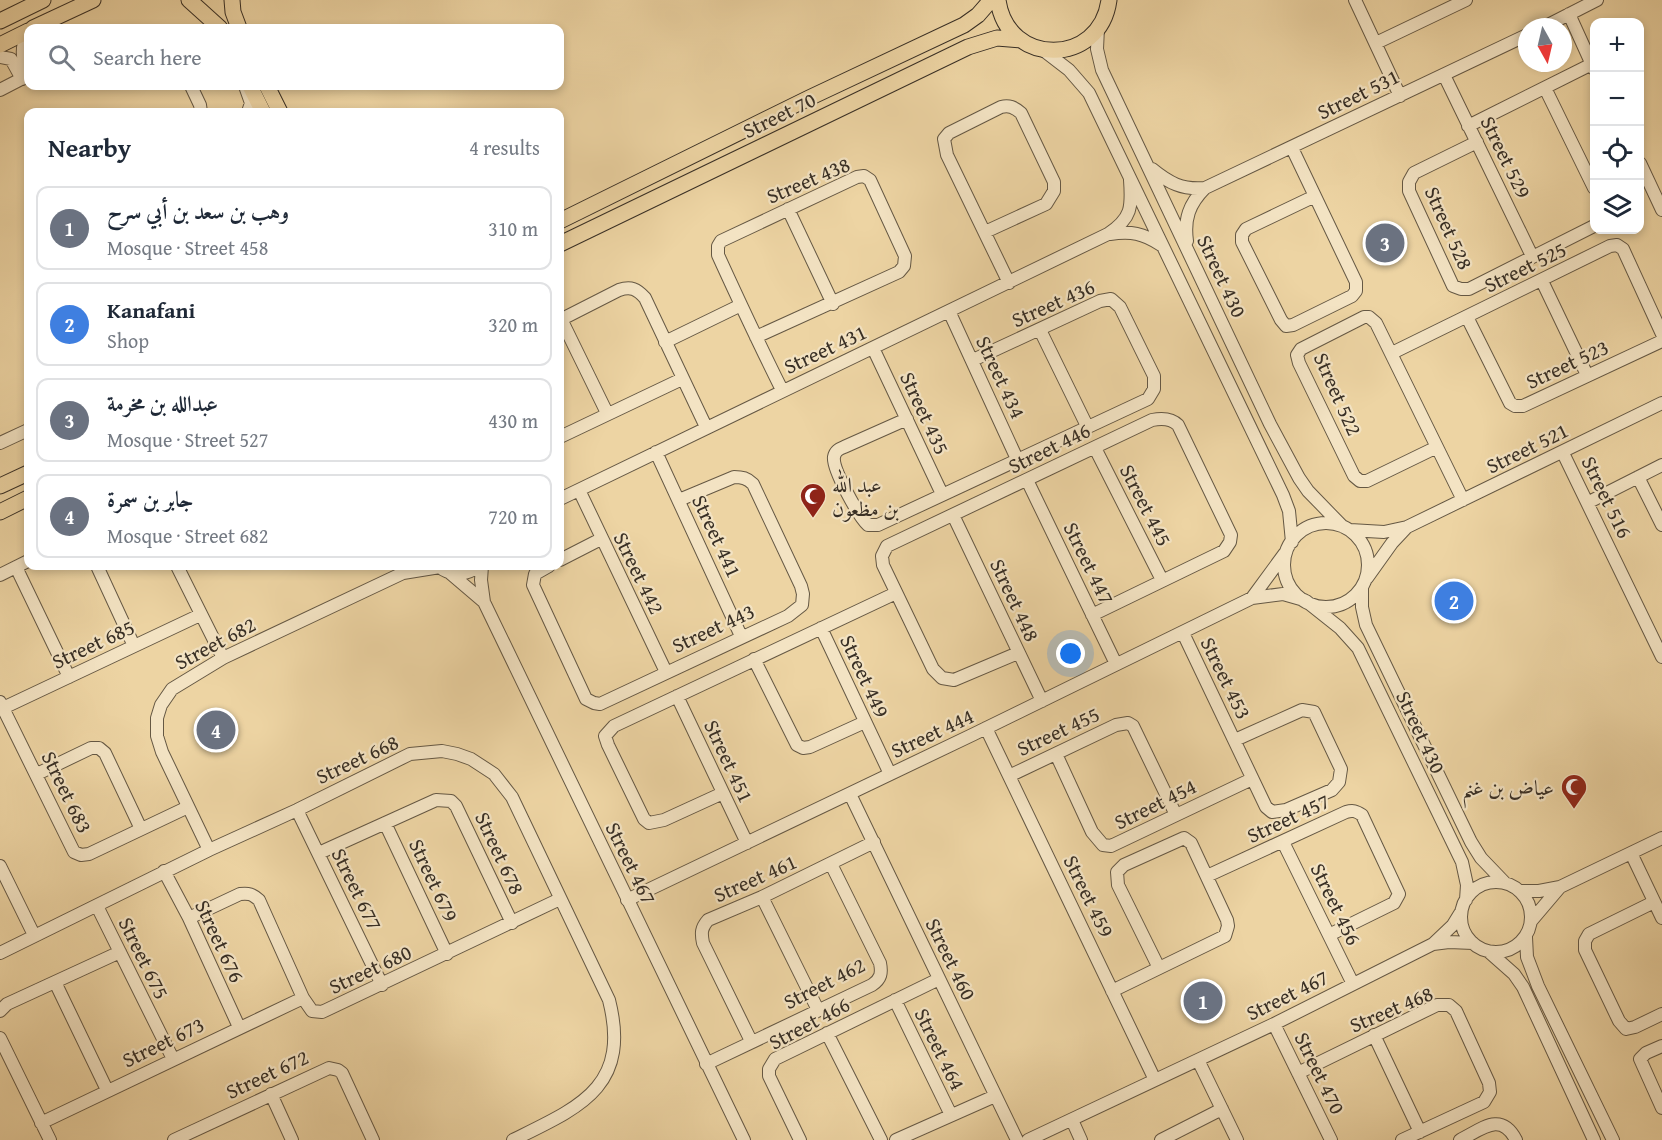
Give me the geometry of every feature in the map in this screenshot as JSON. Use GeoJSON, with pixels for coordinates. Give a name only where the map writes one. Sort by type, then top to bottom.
{"type":"FeatureCollection","features":[{"type":"Feature","properties":{"kind":"main road"},"geometry":{"type":"LineString","coordinates":[[0,21],[43,0]]}},
{"type":"Feature","properties":{"kind":"main road"},"geometry":{"type":"LineString","coordinates":[[42,24],[93,0]]}},
{"type":"Feature","properties":{"kind":"main road"},"geometry":{"type":"LineString","coordinates":[[189,0],[216,24]]}},
{"type":"Feature","properties":{"kind":"main road"},"geometry":{"type":"LineString","coordinates":[[232,0],[238,24]]}},
{"type":"Feature","properties":{"kind":"main road","name":"Street 70"},"geometry":{"type":"LineString","coordinates":[[564,219],[809,98],[964,25],[978,15],[991,0]]}},
{"type":"Feature","properties":{"kind":"main road"},"geometry":{"type":"LineString","coordinates":[[998,0],[1005,23],[1021,40],[1043,50],[1064,50],[1083,42],[1116,0]]}},
{"type":"Feature","properties":{"kind":"main road"},"geometry":{"type":"LineString","coordinates":[[0,45],[24,33]]}},
{"type":"Feature","properties":{"kind":"main road","name":"Street 70"},"geometry":{"type":"LineString","coordinates":[[564,242],[968,47],[997,38],[1021,40]]}},
{"type":"Feature","properties":{"kind":"main road"},"geometry":{"type":"LineString","coordinates":[[252,90],[261,108]]}},
{"type":"Feature","properties":{"kind":"main road"},"geometry":{"type":"LineString","coordinates":[[269,90],[278,108]]}},
{"type":"Feature","properties":{"kind":"main road"},"geometry":{"type":"LineString","coordinates":[[2,485],[24,472]]}},
{"type":"Feature","properties":{"kind":"main road"},"geometry":{"type":"LineString","coordinates":[[0,512],[24,500]]}},
{"type":"Feature","properties":{"kind":"street"},"geometry":{"type":"LineString","coordinates":[[1355,0],[1400,96]]}},
{"type":"Feature","properties":{"kind":"street"},"geometry":{"type":"LineString","coordinates":[[1376,43],[1450,4],[1466,0]]}},
{"type":"Feature","properties":{"kind":"street"},"geometry":{"type":"LineString","coordinates":[[1563,18],[1597,0]]}},
{"type":"Feature","properties":{"kind":"street","name":"Street 430"},"geometry":{"type":"LineString","coordinates":[[1104,14],[1097,49],[1099,62],[1270,424],[1308,491],[1346,528]]}},
{"type":"Feature","properties":{"kind":"street"},"geometry":{"type":"LineString","coordinates":[[1569,15],[1590,60]]}},
{"type":"Feature","properties":{"kind":"street","name":"Street 531"},"geometry":{"type":"LineString","coordinates":[[1148,165],[1175,186],[1205,188],[1518,39]]}},
{"type":"Feature","properties":{"kind":"street"},"geometry":{"type":"LineString","coordinates":[[24,42],[22,54],[24,65]]}},
{"type":"Feature","properties":{"kind":"street","name":"Street 430"},"geometry":{"type":"LineString","coordinates":[[1043,50],[1069,70],[1089,93],[1283,495],[1289,511],[1289,546]]}},
{"type":"Feature","properties":{"kind":"street"},"geometry":{"type":"LineString","coordinates":[[0,57],[11,59],[24,74]]}},
{"type":"Feature","properties":{"kind":"street"},"geometry":{"type":"LineString","coordinates":[[1468,126],[1590,68]]}},
{"type":"Feature","properties":{"kind":"street","name":"Street 529"},"geometry":{"type":"LineString","coordinates":[[1444,75],[1532,256]]}},
{"type":"Feature","properties":{"kind":"street"},"geometry":{"type":"LineString","coordinates":[[0,90],[24,77]]}},
{"type":"Feature","properties":{"kind":"street"},"geometry":{"type":"LineString","coordinates":[[1545,88],[1590,180]]}},
{"type":"Feature","properties":{"kind":"street"},"geometry":{"type":"LineString","coordinates":[[193,90],[202,108]]}},
{"type":"Feature","properties":{"kind":"street"},"geometry":{"type":"LineString","coordinates":[[246,90],[250,98],[249,108]]}},
{"type":"Feature","properties":{"kind":"street"},"geometry":{"type":"LineString","coordinates":[[985,232],[1046,204],[1052,198],[1054,191],[1054,182],[1021,113],[1008,106],[1000,107],[949,133],[944,139],[947,155],[1009,283]]}},
{"type":"Feature","properties":{"kind":"street","name":"Street 528"},"geometry":{"type":"LineString","coordinates":[[1477,142],[1414,173],[1409,182],[1409,191],[1453,286],[1461,290],[1469,289],[1590,228]]}},
{"type":"Feature","properties":{"kind":"street"},"geometry":{"type":"LineString","coordinates":[[1292,148],[1315,196],[1356,282],[1356,291],[1352,296],[1293,325],[1286,326],[1246,252],[1242,235],[1246,230],[1315,196]]}},
{"type":"Feature","properties":{"kind":"street"},"geometry":{"type":"LineString","coordinates":[[1644,172],[1662,210]]}},
{"type":"Feature","properties":{"kind":"street","name":"Street 438"},"geometry":{"type":"LineString","coordinates":[[756,337],[833,304],[899,272],[904,266],[904,256],[870,180],[864,176],[857,177],[721,241],[718,246],[718,255],[756,337],[782,390]]}},
{"type":"Feature","properties":{"kind":"street","name":"Street 431"},"geometry":{"type":"LineString","coordinates":[[564,497],[1108,234],[1128,215],[1132,203],[1130,180]]}},
{"type":"Feature","properties":{"kind":"street"},"geometry":{"type":"LineString","coordinates":[[1188,248],[1186,227],[1190,207],[1205,188]]}},
{"type":"Feature","properties":{"kind":"street"},"geometry":{"type":"LineString","coordinates":[[788,209],[833,304]]}},
{"type":"Feature","properties":{"kind":"street","name":"Street 431"},"geometry":{"type":"LineString","coordinates":[[1108,234],[1132,231],[1147,236],[1161,245]]}},
{"type":"Feature","properties":{"kind":"street","name":"Street 525"},"geometry":{"type":"LineString","coordinates":[[1392,353],[1610,246],[1617,245],[1623,249],[1662,334]]}},
{"type":"Feature","properties":{"kind":"street"},"geometry":{"type":"LineString","coordinates":[[1542,280],[1587,375]]}},
{"type":"Feature","properties":{"kind":"street"},"geometry":{"type":"LineString","coordinates":[[564,318],[619,290],[633,288],[639,291],[645,298],[706,427]]}},
{"type":"Feature","properties":{"kind":"street","name":"Street 436"},"geometry":{"type":"LineString","coordinates":[[906,419],[837,451],[834,458],[837,472],[868,525],[878,525],[1148,399],[1154,389],[1154,376],[1125,317],[1112,299],[1106,299],[973,360]]}},
{"type":"Feature","properties":{"kind":"street"},"geometry":{"type":"LineString","coordinates":[[665,342],[741,305]]}},
{"type":"Feature","properties":{"kind":"street","name":"Street 434"},"geometry":{"type":"LineString","coordinates":[[949,311],[1017,459]]}},
{"type":"Feature","properties":{"kind":"street","name":"Street 522"},"geometry":{"type":"LineString","coordinates":[[1437,447],[1367,481],[1360,481],[1354,477],[1299,363],[1297,355],[1301,349],[1364,317],[1370,317],[1376,323],[1392,353],[1463,500]]}},
{"type":"Feature","properties":{"kind":"street","name":"Street 523"},"geometry":{"type":"LineString","coordinates":[[1467,317],[1510,403],[1515,406],[1523,406],[1662,341]]}},
{"type":"Feature","properties":{"kind":"street"},"geometry":{"type":"LineString","coordinates":[[564,328],[608,413]]}},
{"type":"Feature","properties":{"kind":"street"},"geometry":{"type":"LineString","coordinates":[[1040,330],[1087,426]]}},
{"type":"Feature","properties":{"kind":"street","name":"Street 435"},"geometry":{"type":"LineString","coordinates":[[873,348],[942,494]]}},
{"type":"Feature","properties":{"kind":"street"},"geometry":{"type":"LineString","coordinates":[[564,434],[682,379]]}},
{"type":"Feature","properties":{"kind":"street","name":"Street 521"},"geometry":{"type":"LineString","coordinates":[[1346,528],[1384,532],[1407,527],[1662,403]]}},
{"type":"Feature","properties":{"kind":"street","name":"Street 446"},"geometry":{"type":"LineString","coordinates":[[1018,653],[954,680],[942,678],[933,669],[883,565],[884,550],[887,546],[1152,420],[1169,420],[1178,425],[1232,535],[1230,542],[1224,551],[1092,615]]}},
{"type":"Feature","properties":{"kind":"street"},"geometry":{"type":"LineString","coordinates":[[0,443],[24,432]]}},
{"type":"Feature","properties":{"kind":"street","name":"Street 445"},"geometry":{"type":"LineString","coordinates":[[1095,448],[1162,580]]}},
{"type":"Feature","properties":{"kind":"street","name":"Street 441"},"geometry":{"type":"LineString","coordinates":[[656,452],[741,636]]}},
{"type":"Feature","properties":{"kind":"street","name":"Street 516"},"geometry":{"type":"LineString","coordinates":[[1563,453],[1589,502],[1662,657]]}},
{"type":"Feature","properties":{"kind":"street"},"geometry":{"type":"LineString","coordinates":[[1589,502],[1662,465]]}},
{"type":"Feature","properties":{"kind":"street","name":"Street 443"},"geometry":{"type":"LineString","coordinates":[[542,570],[535,574],[532,585],[586,699],[600,704],[794,613],[802,605],[801,586],[753,484],[743,477],[734,477],[679,500]]}},
{"type":"Feature","properties":{"kind":"street"},"geometry":{"type":"LineString","coordinates":[[1638,477],[1662,525]]}},
{"type":"Feature","properties":{"kind":"street","name":"Street 447"},"geometry":{"type":"LineString","coordinates":[[1027,480],[1116,664]]}},
{"type":"Feature","properties":{"kind":"street","name":"Street 442"},"geometry":{"type":"LineString","coordinates":[[579,490],[666,672]]}},
{"type":"Feature","properties":{"kind":"street","name":"Street 448"},"geometry":{"type":"LineString","coordinates":[[953,515],[1042,701]]}},
{"type":"Feature","properties":{"kind":"street"},"geometry":{"type":"LineString","coordinates":[[1326,523],[1346,528],[1362,543],[1366,552],[1368,561],[1364,583],[1352,597],[1333,606],[1319,606],[1305,600],[1297,594],[1287,578],[1285,568],[1289,546],[1297,535],[1310,526],[1326,523]]}},
{"type":"Feature","properties":{"kind":"street","name":"Street 521"},"geometry":{"type":"LineString","coordinates":[[1364,583],[1392,543],[1407,527]]}},
{"type":"Feature","properties":{"kind":"street"},"geometry":{"type":"LineString","coordinates":[[564,558],[601,538]]}},
{"type":"Feature","properties":{"kind":"street","name":"Street 444"},"geometry":{"type":"LineString","coordinates":[[1252,598],[1289,546]]}},
{"type":"Feature","properties":{"kind":"street"},"geometry":{"type":"LineString","coordinates":[[0,575],[24,563]]}},
{"type":"Feature","properties":{"kind":"street"},"geometry":{"type":"LineString","coordinates":[[16,567],[69,677]]}},
{"type":"Feature","properties":{"kind":"street"},"geometry":{"type":"LineString","coordinates":[[99,570],[134,646]]}},
{"type":"Feature","properties":{"kind":"street"},"geometry":{"type":"LineString","coordinates":[[179,570],[223,658]]}},
{"type":"Feature","properties":{"kind":"street","name":"Street 682"},"geometry":{"type":"LineString","coordinates":[[209,849],[162,752],[158,735],[157,718],[161,705],[172,689],[223,658],[404,570]]}},
{"type":"Feature","properties":{"kind":"street","name":"Street 467"},"geometry":{"type":"LineString","coordinates":[[445,570],[484,602]]}},
{"type":"Feature","properties":{"kind":"street","name":"Street 682"},"geometry":{"type":"LineString","coordinates":[[452,570],[465,573],[471,570]]}},
{"type":"Feature","properties":{"kind":"street","name":"Street 467"},"geometry":{"type":"LineString","coordinates":[[480,570],[484,602],[744,1140]]}},
{"type":"Feature","properties":{"kind":"street","name":"Street 430"},"geometry":{"type":"LineString","coordinates":[[1364,583],[1362,607],[1366,625],[1453,806],[1482,858],[1505,883]]}},
{"type":"Feature","properties":{"kind":"street"},"geometry":{"type":"LineString","coordinates":[[723,793],[664,820],[649,823],[644,819],[605,736],[614,726],[896,593]]}},
{"type":"Feature","properties":{"kind":"street","name":"Street 444"},"geometry":{"type":"LineString","coordinates":[[627,900],[1252,598],[1282,594],[1305,600]]}},
{"type":"Feature","properties":{"kind":"street","name":"Street 430"},"geometry":{"type":"LineString","coordinates":[[1305,600],[1340,628],[1358,648],[1462,862],[1467,885],[1466,900]]}},
{"type":"Feature","properties":{"kind":"street","name":"Street 685"},"geometry":{"type":"LineString","coordinates":[[2,705],[69,677],[200,615]]}},
{"type":"Feature","properties":{"kind":"street","name":"Street 449"},"geometry":{"type":"LineString","coordinates":[[821,628],[890,774]]}},
{"type":"Feature","properties":{"kind":"street","name":"Street 453"},"geometry":{"type":"LineString","coordinates":[[1183,633],[1266,807],[1272,812],[1279,812],[1332,790],[1339,782],[1341,769],[1314,712],[1302,710],[1235,740]]}},
{"type":"Feature","properties":{"kind":"street"},"geometry":{"type":"LineString","coordinates":[[754,659],[797,745],[803,748],[810,747],[865,722]]}},
{"type":"Feature","properties":{"kind":"street","name":"Street 451"},"geometry":{"type":"LineString","coordinates":[[677,696],[747,843]]}},
{"type":"Feature","properties":{"kind":"street","name":"Street 683"},"geometry":{"type":"LineString","coordinates":[[2,705],[77,854],[89,854],[188,807]]}},
{"type":"Feature","properties":{"kind":"street","name":"Street 455"},"geometry":{"type":"LineString","coordinates":[[1009,776],[1116,725],[1128,723],[1133,726],[1176,815]]}},
{"type":"Feature","properties":{"kind":"street","name":"Street 459"},"geometry":{"type":"LineString","coordinates":[[986,728],[1155,1080]]}},
{"type":"Feature","properties":{"kind":"street"},"geometry":{"type":"LineString","coordinates":[[37,774],[91,748],[99,748],[105,753],[141,829]]}},
{"type":"Feature","properties":{"kind":"street","name":"Street 668"},"geometry":{"type":"LineString","coordinates":[[0,953],[209,849],[297,810],[410,754],[442,752],[457,754],[485,767],[503,783],[520,811],[609,1000],[615,1035],[613,1055],[608,1070],[588,1098],[572,1110],[513,1140]]}},
{"type":"Feature","properties":{"kind":"street","name":"Street 454"},"geometry":{"type":"LineString","coordinates":[[1056,754],[1092,832],[1103,845],[1111,846],[1118,843],[1252,779]]}},
{"type":"Feature","properties":{"kind":"street","name":"Street 460"},"geometry":{"type":"LineString","coordinates":[[850,794],[1017,1140]]}},
{"type":"Feature","properties":{"kind":"street","name":"Street 678"},"geometry":{"type":"LineString","coordinates":[[319,853],[436,800],[451,801],[456,806],[512,923]]}},
{"type":"Feature","properties":{"kind":"street","name":"Street 677"},"geometry":{"type":"LineString","coordinates":[[297,810],[382,985]]}},
{"type":"Feature","properties":{"kind":"street","name":"Street 457"},"geometry":{"type":"LineString","coordinates":[[1207,876],[1353,810],[1362,815],[1399,894],[1394,903],[1329,935]]}},
{"type":"Feature","properties":{"kind":"street","name":"Street 679"},"geometry":{"type":"LineString","coordinates":[[385,823],[447,954]]}},
{"type":"Feature","properties":{"kind":"street"},"geometry":{"type":"LineString","coordinates":[[1113,991],[1226,936],[1227,920],[1191,843],[1184,838],[1124,865],[1117,872],[1118,885],[1159,968]]}},
{"type":"Feature","properties":{"kind":"street"},"geometry":{"type":"LineString","coordinates":[[1520,891],[1539,891],[1560,887],[1662,838]]}},
{"type":"Feature","properties":{"kind":"street","name":"Street 461"},"geometry":{"type":"LineString","coordinates":[[751,1041],[703,943],[701,930],[708,920],[762,897],[874,842]]}},
{"type":"Feature","properties":{"kind":"street","name":"Street 456"},"geometry":{"type":"LineString","coordinates":[[1283,842],[1353,984]]}},
{"type":"Feature","properties":{"kind":"street"},"geometry":{"type":"LineString","coordinates":[[1631,853],[1662,918]]}},
{"type":"Feature","properties":{"kind":"street","name":"Street 462"},"geometry":{"type":"LineString","coordinates":[[706,1064],[872,985],[881,975],[880,963],[831,864]]}},
{"type":"Feature","properties":{"kind":"street"},"geometry":{"type":"LineString","coordinates":[[0,866],[4,887],[34,935]]}},
{"type":"Feature","properties":{"kind":"street","name":"Street 676"},"geometry":{"type":"LineString","coordinates":[[164,872],[189,918],[239,1027]]}},
{"type":"Feature","properties":{"kind":"street"},"geometry":{"type":"LineString","coordinates":[[1532,920],[1527,900],[1520,891],[1505,883],[1487,883],[1479,887],[1466,900],[1461,912],[1466,935],[1473,944],[1488,951],[1514,974],[1523,987],[1594,1140]]}},
{"type":"Feature","properties":{"kind":"street"},"geometry":{"type":"LineString","coordinates":[[1560,887],[1532,920],[1526,937],[1527,957],[1534,977],[1613,1140]]}},
{"type":"Feature","properties":{"kind":"street","name":"Street 680"},"geometry":{"type":"LineString","coordinates":[[189,918],[240,894],[253,895],[259,900],[303,998],[312,1011],[322,1012],[560,899]]}},
{"type":"Feature","properties":{"kind":"street"},"geometry":{"type":"LineString","coordinates":[[762,897],[818,1010]]}},
{"type":"Feature","properties":{"kind":"street"},"geometry":{"type":"LineString","coordinates":[[1654,902],[1588,934],[1585,950],[1619,1021],[1626,1029],[1662,1014]]}},
{"type":"Feature","properties":{"kind":"street","name":"Street 675"},"geometry":{"type":"LineString","coordinates":[[97,906],[172,1059]]}},
{"type":"Feature","properties":{"kind":"street","name":"Street 467"},"geometry":{"type":"LineString","coordinates":[[1028,1140],[1274,1024],[1432,944],[1453,925],[1461,912]]}},
{"type":"Feature","properties":{"kind":"street"},"geometry":{"type":"LineString","coordinates":[[1488,951],[1497,952],[1513,948],[1526,937]]}},
{"type":"Feature","properties":{"kind":"street","name":"Street 467"},"geometry":{"type":"LineString","coordinates":[[1432,944],[1449,942],[1473,944]]}},
{"type":"Feature","properties":{"kind":"street"},"geometry":{"type":"LineString","coordinates":[[0,1011],[7,1004],[120,952]]}},
{"type":"Feature","properties":{"kind":"street","name":"Street 466"},"geometry":{"type":"LineString","coordinates":[[800,1140],[769,1076],[769,1069],[775,1059],[939,979]]}},
{"type":"Feature","properties":{"kind":"street"},"geometry":{"type":"LineString","coordinates":[[55,982],[107,1090]]}},
{"type":"Feature","properties":{"kind":"street","name":"Street 673"},"geometry":{"type":"LineString","coordinates":[[41,1123],[303,998]]}},
{"type":"Feature","properties":{"kind":"street","name":"Street 464"},"geometry":{"type":"LineString","coordinates":[[895,1000],[951,1115]]}},
{"type":"Feature","properties":{"kind":"street","name":"Street 468"},"geometry":{"type":"LineString","coordinates":[[1298,1073],[1437,1005],[1449,1005],[1456,1011],[1489,1083],[1490,1092],[1484,1102],[1402,1140]]}},
{"type":"Feature","properties":{"kind":"street","name":"Street 470"},"geometry":{"type":"LineString","coordinates":[[1274,1024],[1331,1140]]}},
{"type":"Feature","properties":{"kind":"street"},"geometry":{"type":"LineString","coordinates":[[827,1033],[881,1140]]}},
{"type":"Feature","properties":{"kind":"street"},"geometry":{"type":"LineString","coordinates":[[1374,1035],[1420,1132]]}},
{"type":"Feature","properties":{"kind":"street"},"geometry":{"type":"LineString","coordinates":[[0,1038],[50,1140]]}},
{"type":"Feature","properties":{"kind":"street"},"geometry":{"type":"LineString","coordinates":[[1662,1046],[1646,1053],[1640,1059],[1662,1108]]}},
{"type":"Feature","properties":{"kind":"street"},"geometry":{"type":"LineString","coordinates":[[1198,1060],[1237,1140]]}},
{"type":"Feature","properties":{"kind":"street","name":"Street 672"},"geometry":{"type":"LineString","coordinates":[[174,1140],[324,1069],[338,1070],[342,1073],[372,1140]]}},
{"type":"Feature","properties":{"kind":"street"},"geometry":{"type":"LineString","coordinates":[[271,1094],[292,1140]]}},
{"type":"Feature","properties":{"kind":"street"},"geometry":{"type":"LineString","coordinates":[[896,1140],[995,1096]]}},
{"type":"Feature","properties":{"kind":"street"},"geometry":{"type":"LineString","coordinates":[[1161,1140],[1222,1109]]}},
{"type":"Feature","properties":{"kind":"street"},"geometry":{"type":"LineString","coordinates":[[1072,1120],[1081,1140]]}},
{"type":"Feature","properties":{"kind":"street"},"geometry":{"type":"LineString","coordinates":[[1460,1140],[1492,1125],[1504,1124],[1516,1140]]}},
{"type":"Feature","properties":{"kind":"street"},"geometry":{"type":"LineString","coordinates":[[201,1127],[207,1140]]}},
{"type":"Feature","properties":{"kind":"place","name":"عبدالله بن مخرمة"},"geometry":{"type":"Point","coordinates":[1385,243]}},
{"type":"Feature","properties":{"kind":"place","name":"عبد الله بن مظعون"},"geometry":{"type":"Point","coordinates":[813,519]}},
{"type":"Feature","properties":{"kind":"place","name":"Kanafani"},"geometry":{"type":"Point","coordinates":[1454,601]}},
{"type":"Feature","properties":{"kind":"place","name":"جابر بن سمرة"},"geometry":{"type":"Point","coordinates":[216,730]}},
{"type":"Feature","properties":{"kind":"place","name":"عياض بن غنم"},"geometry":{"type":"Point","coordinates":[1574,810]}},
{"type":"Feature","properties":{"kind":"place","name":"وهب بن سعد بن أبي سرح"},"geometry":{"type":"Point","coordinates":[1203,1001]}}]}
